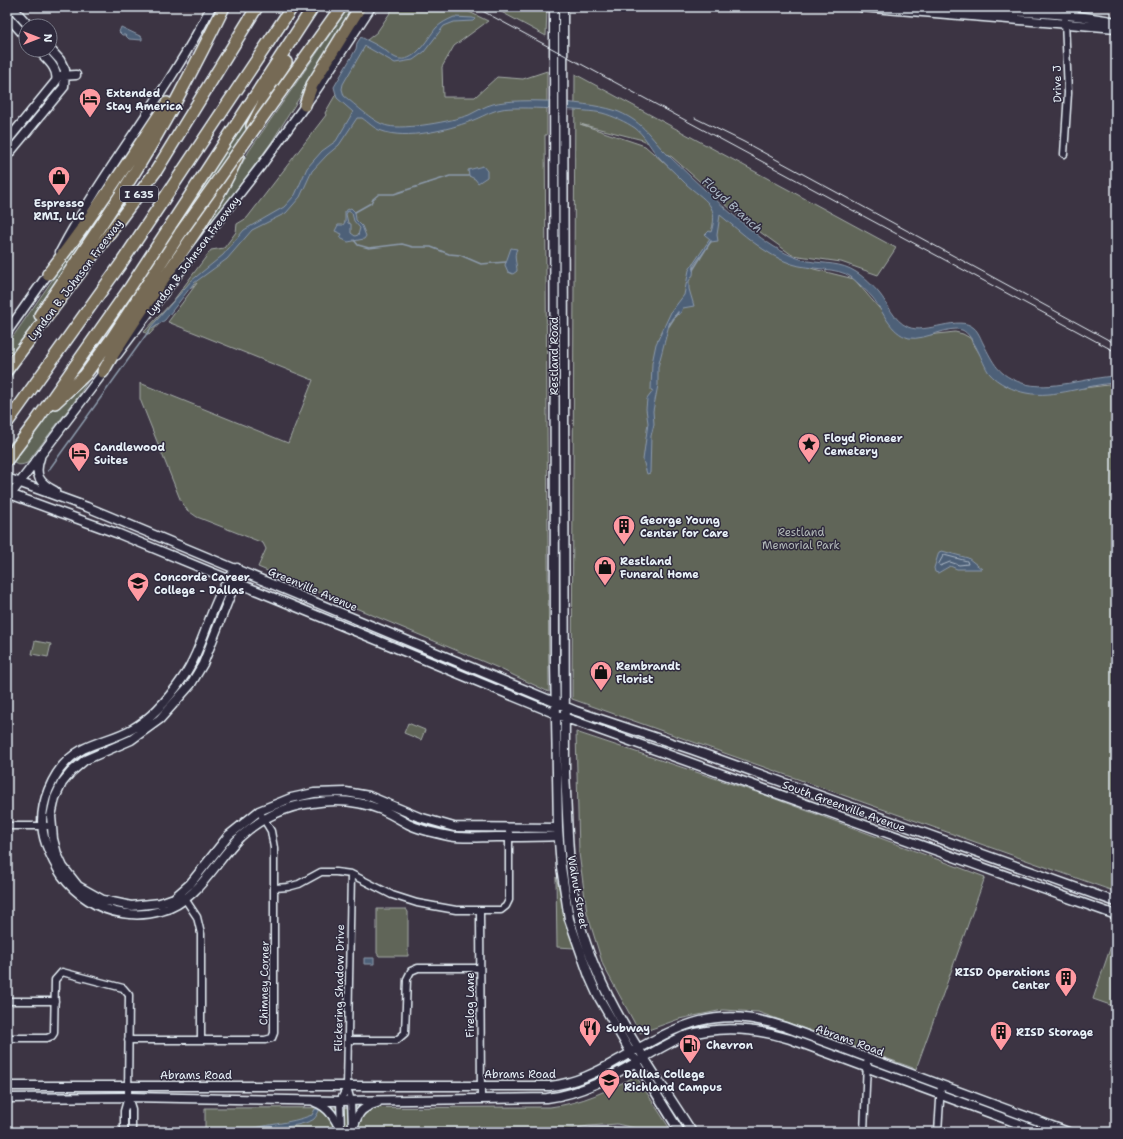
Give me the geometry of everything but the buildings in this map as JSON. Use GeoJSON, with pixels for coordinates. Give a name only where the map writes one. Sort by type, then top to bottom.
{"type":"FeatureCollection","features":[{"type":"Feature","properties":{"kind":"highway"},"geometry":{"type":"LineString","coordinates":[[7,361],[104,220],[177,100],[224,7]]}},
{"type":"Feature","properties":{"kind":"highway"},"geometry":{"type":"LineString","coordinates":[[48,274],[118,179],[229,7]]}},
{"type":"Feature","properties":{"kind":"highway","name":"Lyndon B. Johnson Freeway"},"geometry":{"type":"LineString","coordinates":[[7,370],[156,171],[257,7]]}},
{"type":"Feature","properties":{"kind":"highway"},"geometry":{"type":"LineString","coordinates":[[234,43],[265,7]]}},
{"type":"Feature","properties":{"kind":"highway"},"geometry":{"type":"LineString","coordinates":[[7,423],[120,265],[292,7]]}},
{"type":"Feature","properties":{"kind":"highway"},"geometry":{"type":"LineString","coordinates":[[7,460],[129,289],[313,7]]}},
{"type":"Feature","properties":{"kind":"highway"},"geometry":{"type":"LineString","coordinates":[[103,372],[123,336],[172,267],[210,209],[232,170],[270,90],[320,7]]}},
{"type":"Feature","properties":{"kind":"highway"},"geometry":{"type":"LineString","coordinates":[[37,420],[85,375],[112,338],[181,232],[341,7]]}},
{"type":"Feature","properties":{"kind":"highway"},"geometry":{"type":"LineString","coordinates":[[306,105],[314,87],[360,7]]}},
{"type":"Feature","properties":{"kind":"main road"},"geometry":{"type":"LineString","coordinates":[[12,7],[21,18]]}},
{"type":"Feature","properties":{"kind":"main road"},"geometry":{"type":"LineString","coordinates":[[7,332],[48,274],[85,207],[171,80],[212,7]]}},
{"type":"Feature","properties":{"kind":"main road"},"geometry":{"type":"LineString","coordinates":[[314,87],[371,7]]}},
{"type":"Feature","properties":{"kind":"main road","name":"Restland Road"},"geometry":{"type":"LineString","coordinates":[[554,7],[556,702]]}},
{"type":"Feature","properties":{"kind":"main road","name":"Restland Road"},"geometry":{"type":"LineString","coordinates":[[563,7],[565,706]]}},
{"type":"Feature","properties":{"kind":"main road"},"geometry":{"type":"LineString","coordinates":[[861,7],[1116,28]]}},
{"type":"Feature","properties":{"kind":"main road"},"geometry":{"type":"LineString","coordinates":[[942,7],[1065,14],[1116,22]]}},
{"type":"Feature","properties":{"kind":"main road"},"geometry":{"type":"LineString","coordinates":[[7,16],[18,28]]}},
{"type":"Feature","properties":{"kind":"main road"},"geometry":{"type":"LineString","coordinates":[[7,141],[54,85],[57,76],[54,68],[45,58]]}},
{"type":"Feature","properties":{"kind":"main road"},"geometry":{"type":"LineString","coordinates":[[7,156],[64,87],[66,76],[63,65],[57,58]]}},
{"type":"Feature","properties":{"kind":"main road"},"geometry":{"type":"LineString","coordinates":[[553,74],[564,73]]}},
{"type":"Feature","properties":{"kind":"main road"},"geometry":{"type":"LineString","coordinates":[[57,76],[76,75]]}},
{"type":"Feature","properties":{"kind":"main road","name":"Lyndon B Johnson Freeway"},"geometry":{"type":"LineString","coordinates":[[8,495],[150,313],[306,105]]}},
{"type":"Feature","properties":{"kind":"main road"},"geometry":{"type":"LineString","coordinates":[[41,453],[37,465],[38,477],[45,486],[58,492],[67,500]]}},
{"type":"Feature","properties":{"kind":"main road","name":"Greenville Avenue"},"geometry":{"type":"LineString","coordinates":[[8,478],[237,568],[565,706]]}},
{"type":"Feature","properties":{"kind":"main road","name":"Greenville Avenue"},"geometry":{"type":"LineString","coordinates":[[8,495],[141,543],[566,718]]}},
{"type":"Feature","properties":{"kind":"main road"},"geometry":{"type":"LineString","coordinates":[[141,543],[146,531]]}},
{"type":"Feature","properties":{"kind":"main road"},"geometry":{"type":"LineString","coordinates":[[237,568],[228,579],[196,654],[183,678],[159,708],[134,728],[85,748],[77,753],[53,779],[48,791],[47,826],[63,867],[78,886],[91,894],[117,904],[131,906],[160,902],[184,896],[238,839],[264,819],[298,805],[342,800],[373,807],[409,824],[440,834],[466,838],[509,837],[558,832]]}},
{"type":"Feature","properties":{"kind":"main road"},"geometry":{"type":"LineString","coordinates":[[47,826],[55,798],[62,783],[71,772],[85,760],[126,743],[143,732],[160,719],[191,684],[203,664],[236,582],[237,568]]}},
{"type":"Feature","properties":{"kind":"main road"},"geometry":{"type":"LineString","coordinates":[[376,640],[381,629]]}},
{"type":"Feature","properties":{"kind":"main road"},"geometry":{"type":"LineString","coordinates":[[183,678],[191,684]]}},
{"type":"Feature","properties":{"kind":"main road","name":"Walnut Street"},"geometry":{"type":"LineString","coordinates":[[556,702],[558,832],[561,868],[569,919],[584,963],[598,996],[630,1053],[680,1132]]}},
{"type":"Feature","properties":{"kind":"main road","name":"Walnut Street"},"geometry":{"type":"LineString","coordinates":[[565,706],[565,773],[570,865],[578,915],[593,959],[608,994],[692,1132]]}},
{"type":"Feature","properties":{"kind":"main road","name":"South Greenville Avenue"},"geometry":{"type":"LineString","coordinates":[[565,706],[1116,902]]}},
{"type":"Feature","properties":{"kind":"main road","name":"South Greenville Avenue"},"geometry":{"type":"LineString","coordinates":[[566,718],[1116,915]]}},
{"type":"Feature","properties":{"kind":"main road"},"geometry":{"type":"LineString","coordinates":[[607,733],[611,723]]}},
{"type":"Feature","properties":{"kind":"main road"},"geometry":{"type":"LineString","coordinates":[[651,748],[655,737]]}},
{"type":"Feature","properties":{"kind":"main road"},"geometry":{"type":"LineString","coordinates":[[184,896],[229,835],[259,811],[299,796],[314,793],[346,792],[383,801],[419,817],[454,827],[509,828],[558,832]]}},
{"type":"Feature","properties":{"kind":"main road"},"geometry":{"type":"LineString","coordinates":[[1002,875],[1007,862]]}},
{"type":"Feature","properties":{"kind":"main road"},"geometry":{"type":"LineString","coordinates":[[584,963],[593,959]]}},
{"type":"Feature","properties":{"kind":"main road","name":"Abrams Road"},"geometry":{"type":"LineString","coordinates":[[7,1086],[347,1087],[563,1085],[590,1076],[639,1047],[682,1026],[717,1017],[755,1018],[793,1030],[1068,1132]]}},
{"type":"Feature","properties":{"kind":"main road","name":"Abrams Road"},"geometry":{"type":"LineString","coordinates":[[7,1098],[128,1097],[351,1101],[547,1098],[564,1096],[609,1078],[636,1061],[684,1036],[711,1029],[755,1030],[790,1038],[866,1066],[940,1096],[1041,1132]]}},
{"type":"Feature","properties":{"kind":"main road"},"geometry":{"type":"LineString","coordinates":[[790,1038],[793,1030]]}},
{"type":"Feature","properties":{"kind":"main road"},"geometry":{"type":"LineString","coordinates":[[300,1100],[314,1102],[328,1109],[336,1120],[341,1132]]}},
{"type":"Feature","properties":{"kind":"main road"},"geometry":{"type":"LineString","coordinates":[[352,1132],[357,1115],[361,1110],[372,1104],[385,1100]]}},
{"type":"Feature","properties":{"kind":"street","name":"Drive J"},"geometry":{"type":"LineString","coordinates":[[1064,154],[1068,93],[1065,14]]}},
{"type":"Feature","properties":{"kind":"street","name":"Chimney Corner"},"geometry":{"type":"LineString","coordinates":[[128,1040],[265,1040],[272,1038],[274,1033],[275,888],[273,838],[271,831],[259,811]]}},
{"type":"Feature","properties":{"kind":"street"},"geometry":{"type":"LineString","coordinates":[[7,826],[47,826]]}},
{"type":"Feature","properties":{"kind":"street"},"geometry":{"type":"LineString","coordinates":[[275,888],[299,884],[321,872],[351,874],[392,895],[417,903],[456,910],[501,910],[508,903],[509,828]]}},
{"type":"Feature","properties":{"kind":"street","name":"Flickering Shadow Drive"},"geometry":{"type":"LineString","coordinates":[[351,874],[347,1087],[351,1101],[352,1132]]}},
{"type":"Feature","properties":{"kind":"street"},"geometry":{"type":"LineString","coordinates":[[184,896],[198,917],[201,934],[201,1040]]}},
{"type":"Feature","properties":{"kind":"street","name":"Firelog Lane"},"geometry":{"type":"LineString","coordinates":[[480,911],[481,1098]]}},
{"type":"Feature","properties":{"kind":"street"},"geometry":{"type":"LineString","coordinates":[[349,1040],[397,1040],[402,1037],[405,1033],[407,979],[411,971],[418,968],[480,968]]}},
{"type":"Feature","properties":{"kind":"street"},"geometry":{"type":"LineString","coordinates":[[7,1038],[47,1038],[52,1036],[54,1033],[55,980],[62,972],[123,988],[129,995],[128,1097],[124,1111],[124,1132]]}},
{"type":"Feature","properties":{"kind":"street"},"geometry":{"type":"LineString","coordinates":[[7,1001],[55,1001]]}},
{"type":"Feature","properties":{"kind":"street"},"geometry":{"type":"LineString","coordinates":[[864,1132],[866,1066],[869,1058]]}},
{"type":"Feature","properties":{"kind":"street"},"geometry":{"type":"LineString","coordinates":[[46,1086],[46,1098]]}},
{"type":"Feature","properties":{"kind":"street"},"geometry":{"type":"LineString","coordinates":[[341,1132],[340,1101],[347,1087]]}},
{"type":"Feature","properties":{"kind":"street"},"geometry":{"type":"LineString","coordinates":[[938,1132],[940,1096],[945,1087]]}},
{"type":"Feature","properties":{"kind":"street"},"geometry":{"type":"LineString","coordinates":[[128,1097],[132,1109],[132,1132]]}},
{"type":"Feature","properties":{"kind":"green space"},"geometry":{"type":"Polygon","coordinates":[[[349,7],[356,7],[271,143],[157,297],[222,199],[249,151],[349,7]]]}},
{"type":"Feature","properties":{"kind":"green space"},"geometry":{"type":"Polygon","coordinates":[[[394,7],[459,7],[488,21],[454,46],[442,67],[443,97],[475,97],[497,77],[523,79],[547,71],[547,135],[545,135],[549,692],[496,667],[258,567],[266,549],[263,543],[197,517],[187,510],[180,499],[140,399],[140,383],[288,443],[313,380],[168,322],[197,283],[183,293],[173,309],[149,335],[144,332],[173,301],[211,250],[224,248],[236,232],[237,224],[247,218],[326,115],[325,113],[367,40],[377,32],[394,7]]]}},
{"type":"Feature","properties":{"kind":"green space"},"geometry":{"type":"Polygon","coordinates":[[[492,7],[547,7],[546,36],[492,7]]]}},
{"type":"Feature","properties":{"kind":"green space","name":"Restland Memorial Park"},"geometry":{"type":"Polygon","coordinates":[[[575,74],[896,248],[878,275],[841,262],[792,255],[742,219],[672,157],[643,140],[580,124],[645,146],[757,244],[783,258],[814,269],[854,279],[897,329],[911,337],[955,332],[963,334],[970,338],[993,376],[1044,393],[1116,384],[1116,892],[572,699],[575,74]]]}},
{"type":"Feature","properties":{"kind":"green space"},"geometry":{"type":"Polygon","coordinates":[[[260,100],[245,132],[177,227],[240,128],[260,100]]]}},
{"type":"Feature","properties":{"kind":"green space"},"geometry":{"type":"Polygon","coordinates":[[[136,160],[38,335],[7,383],[7,345],[136,160]]]}},
{"type":"Feature","properties":{"kind":"green space"},"geometry":{"type":"Polygon","coordinates":[[[110,347],[77,398],[27,463],[19,465],[7,457],[7,447],[35,415],[95,352],[110,347]]]}},
{"type":"Feature","properties":{"kind":"green space"},"geometry":{"type":"Polygon","coordinates":[[[35,641],[51,644],[48,657],[32,654],[35,641]]]}},
{"type":"Feature","properties":{"kind":"green space"},"geometry":{"type":"Polygon","coordinates":[[[408,723],[425,730],[421,740],[404,733],[408,723]]]}},
{"type":"Feature","properties":{"kind":"green space"},"geometry":{"type":"Polygon","coordinates":[[[576,732],[762,794],[985,877],[916,1069],[758,1012],[723,1010],[679,1019],[640,1033],[603,965],[587,913],[579,853],[576,732]]]}},
{"type":"Feature","properties":{"kind":"green space"},"geometry":{"type":"Polygon","coordinates":[[[556,877],[575,948],[557,947],[556,877]]]}},
{"type":"Feature","properties":{"kind":"green space"},"geometry":{"type":"Polygon","coordinates":[[[377,909],[406,909],[408,912],[408,956],[379,956],[377,953],[377,909]]]}},
{"type":"Feature","properties":{"kind":"green space"},"geometry":{"type":"Polygon","coordinates":[[[1116,931],[1116,1007],[1093,999],[1116,931]]]}},
{"type":"Feature","properties":{"kind":"green space","name":"Dallas College Richland Campus"},"geometry":{"type":"Polygon","coordinates":[[[636,1076],[672,1132],[651,1132],[617,1124],[589,1126],[551,1132],[205,1132],[205,1108],[550,1107],[573,1103],[636,1076]]]}},
{"type":"Feature","properties":{"kind":"green space"},"geometry":{"type":"Polygon","coordinates":[[[614,1127],[636,1132],[571,1132],[591,1128],[614,1127]]]}},
{"type":"Feature","properties":{"kind":"water"},"geometry":{"type":"Polygon","coordinates":[[[454,17],[475,19],[473,21],[454,22],[444,26],[424,52],[413,60],[395,63],[365,46],[343,84],[342,89],[344,96],[377,122],[396,127],[417,126],[441,122],[469,115],[493,104],[505,102],[538,101],[575,103],[608,108],[619,112],[635,121],[647,131],[662,149],[701,186],[774,247],[794,257],[808,261],[844,266],[856,272],[874,287],[895,316],[908,327],[924,329],[951,324],[968,324],[977,331],[990,357],[998,368],[1007,376],[1022,383],[1044,386],[1116,376],[1116,383],[1048,394],[1026,393],[1012,388],[992,377],[974,343],[962,330],[950,330],[915,338],[909,338],[902,335],[892,327],[873,298],[851,277],[831,270],[799,266],[782,260],[754,243],[720,215],[717,235],[718,241],[711,242],[694,265],[693,275],[689,281],[689,289],[694,306],[683,308],[680,314],[675,315],[670,321],[658,367],[658,385],[653,411],[654,424],[651,436],[650,473],[647,474],[643,460],[648,423],[646,409],[647,399],[653,391],[651,390],[652,363],[656,344],[671,312],[684,295],[689,270],[710,239],[705,235],[709,231],[711,232],[713,214],[711,207],[662,161],[644,137],[635,128],[628,124],[602,113],[535,108],[502,109],[451,128],[415,134],[392,134],[379,130],[362,118],[357,118],[339,145],[312,171],[300,197],[286,213],[252,230],[227,259],[194,283],[165,320],[152,329],[150,328],[191,281],[223,255],[244,230],[284,207],[295,195],[307,168],[322,151],[336,141],[353,112],[337,98],[334,87],[356,49],[357,43],[361,37],[380,47],[396,58],[409,58],[419,50],[436,28],[454,17]]]}},
{"type":"Feature","properties":{"kind":"water"},"geometry":{"type":"Polygon","coordinates":[[[121,27],[142,37],[142,40],[129,39],[125,35],[122,35],[119,32],[121,27]]]}},
{"type":"Feature","properties":{"kind":"water"},"geometry":{"type":"Polygon","coordinates":[[[483,166],[487,171],[487,177],[478,183],[475,179],[469,176],[468,170],[483,166]]]}},
{"type":"Feature","properties":{"kind":"water"},"geometry":{"type":"Polygon","coordinates":[[[351,208],[355,212],[356,220],[362,226],[366,236],[364,239],[348,242],[340,238],[342,234],[335,231],[338,225],[343,225],[345,222],[345,211],[351,208]],[[348,211],[346,214],[348,223],[351,224],[351,233],[355,236],[358,235],[360,228],[354,221],[352,213],[348,211]]]}},
{"type":"Feature","properties":{"kind":"water"},"geometry":{"type":"Polygon","coordinates":[[[511,248],[517,249],[515,257],[517,271],[513,274],[508,272],[505,265],[511,248]]]}},
{"type":"Feature","properties":{"kind":"water"},"geometry":{"type":"Polygon","coordinates":[[[942,551],[968,558],[982,569],[957,569],[950,566],[938,573],[935,572],[934,568],[939,552],[942,551]]]}},
{"type":"Feature","properties":{"kind":"water"},"geometry":{"type":"Polygon","coordinates":[[[364,958],[374,958],[374,964],[364,964],[364,958]]]}},
{"type":"Feature","properties":{"kind":"water"},"geometry":{"type":"Polygon","coordinates":[[[315,1109],[319,1109],[319,1111],[314,1119],[309,1122],[279,1128],[241,1132],[303,1118],[312,1115],[315,1109]]]}},
{"type":"Feature","properties":{"kind":"waterway"},"geometry":{"type":"LineString","coordinates":[[355,212],[371,203],[379,194],[394,194],[450,176],[469,176]]}},
{"type":"Feature","properties":{"kind":"waterway"},"geometry":{"type":"LineString","coordinates":[[354,240],[358,245],[369,248],[402,244],[413,247],[431,247],[449,254],[460,255],[481,264],[506,262]]}},
{"type":"Feature","properties":{"kind":"waterway"},"geometry":{"type":"LineString","coordinates":[[693,270],[711,241]]}},
{"type":"Feature","properties":{"kind":"waterway"},"geometry":{"type":"LineString","coordinates":[[669,326],[678,312]]}},
{"type":"Feature","properties":{"kind":"waterway"},"geometry":{"type":"LineString","coordinates":[[48,471],[151,328]]}},
{"type":"Feature","properties":{"kind":"tram line"},"geometry":{"type":"LineString","coordinates":[[475,7],[1116,352]]}},
{"type":"Feature","properties":{"kind":"tram line"},"geometry":{"type":"LineString","coordinates":[[695,118],[744,142],[1116,344]]}},
{"type":"Feature","properties":{"kind":"place","name":"Extended Stay America"},"geometry":{"type":"Point","coordinates":[90,118]}},
{"type":"Feature","properties":{"kind":"place","name":"Espresso RMI, LLC"},"geometry":{"type":"Point","coordinates":[59,196]}},
{"type":"Feature","properties":{"kind":"place","name":"Floyd Pioneer Cemetery"},"geometry":{"type":"Point","coordinates":[809,464]}},
{"type":"Feature","properties":{"kind":"place","name":"Candlewood Suites"},"geometry":{"type":"Point","coordinates":[79,472]}},
{"type":"Feature","properties":{"kind":"place","name":"George Young Center for Care"},"geometry":{"type":"Point","coordinates":[624,546]}},
{"type":"Feature","properties":{"kind":"place","name":"Restland Funeral Home"},"geometry":{"type":"Point","coordinates":[605,586]}},
{"type":"Feature","properties":{"kind":"place","name":"Concorde Career College - Dallas"},"geometry":{"type":"Point","coordinates":[138,602]}},
{"type":"Feature","properties":{"kind":"place","name":"Rembrandt Florist"},"geometry":{"type":"Point","coordinates":[601,692]}},
{"type":"Feature","properties":{"kind":"place","name":"RISD Operations Center"},"geometry":{"type":"Point","coordinates":[1066,998]}},
{"type":"Feature","properties":{"kind":"place","name":"Subway"},"geometry":{"type":"Point","coordinates":[590,1048]}},
{"type":"Feature","properties":{"kind":"place","name":"RISD Storage"},"geometry":{"type":"Point","coordinates":[1001,1052]}},
{"type":"Feature","properties":{"kind":"place","name":"Chevron"},"geometry":{"type":"Point","coordinates":[690,1064]}},
{"type":"Feature","properties":{"kind":"place","name":"Dallas College Richland Campus"},"geometry":{"type":"Point","coordinates":[609,1100]}},
{"type":"Feature","properties":{"kind":"water label","name":"Floyd Branch"},"geometry":{"type":"Point","coordinates":[732,205]}}]}
